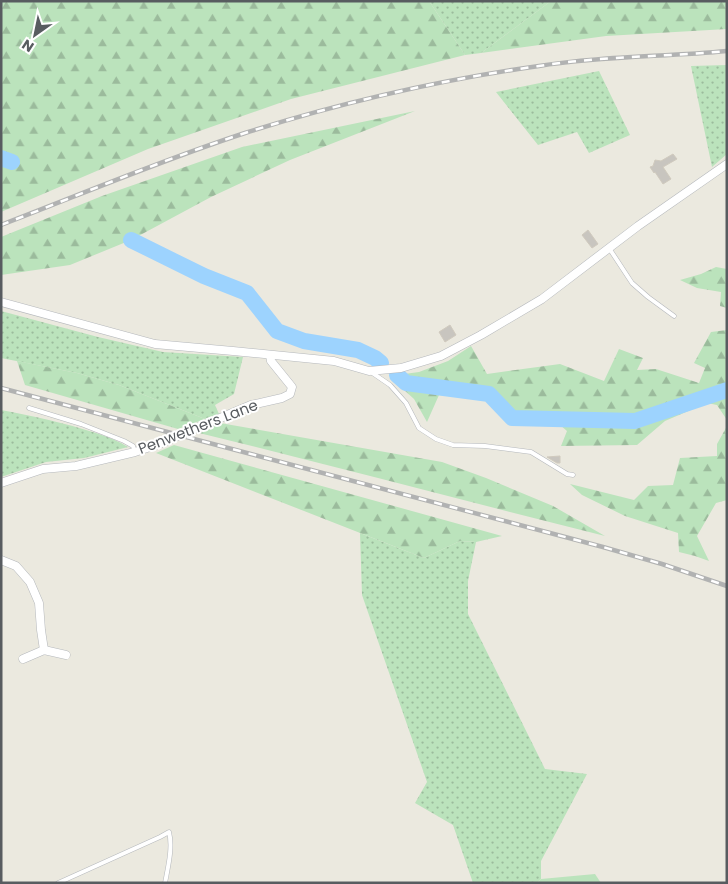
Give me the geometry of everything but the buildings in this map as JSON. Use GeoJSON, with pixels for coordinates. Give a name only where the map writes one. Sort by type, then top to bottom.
{"type":"FeatureCollection","features":[{"type":"Feature","properties":{"kind":"street"},"geometry":{"type":"LineString","coordinates":[[1,302],[155,344],[334,361],[370,371],[401,368],[441,356],[542,299],[638,226],[727,164]]}},
{"type":"Feature","properties":{"kind":"street","name":"Penwethers Lane"},"geometry":{"type":"LineString","coordinates":[[1,483],[44,469],[76,466],[136,452],[251,405],[282,398],[290,394],[292,387],[271,361],[270,355]]}},
{"type":"Feature","properties":{"kind":"street"},"geometry":{"type":"LineString","coordinates":[[1,560],[16,566],[30,582],[39,603],[40,630],[44,650]]}},
{"type":"Feature","properties":{"kind":"street"},"geometry":{"type":"LineString","coordinates":[[23,659],[44,650],[66,655]]}},
{"type":"Feature","properties":{"kind":"lane"},"geometry":{"type":"LineString","coordinates":[[609,248],[632,283],[643,294],[674,316]]}},
{"type":"Feature","properties":{"kind":"lane"},"geometry":{"type":"LineString","coordinates":[[370,371],[390,386],[406,403],[419,428],[436,439],[453,445],[485,446],[531,452],[567,474],[574,475]]}},
{"type":"Feature","properties":{"kind":"lane"},"geometry":{"type":"LineString","coordinates":[[29,408],[81,424],[124,441],[133,446],[136,452]]}},
{"type":"Feature","properties":{"kind":"lane"},"geometry":{"type":"LineString","coordinates":[[58,883],[168,832],[170,838],[165,883]]}},
{"type":"Feature","properties":{"kind":"green space"},"geometry":{"type":"Polygon","coordinates":[[[1,1],[429,1],[465,55],[291,99],[148,149],[1,212],[1,1]]]}},
{"type":"Feature","properties":{"kind":"green space"},"geometry":{"type":"Polygon","coordinates":[[[429,1],[551,1],[481,53],[465,55],[429,1]]]}},
{"type":"Feature","properties":{"kind":"green space"},"geometry":{"type":"Polygon","coordinates":[[[551,1],[727,1],[727,29],[606,36],[481,53],[551,1]]]}},
{"type":"Feature","properties":{"kind":"green space"},"geometry":{"type":"Polygon","coordinates":[[[727,65],[727,154],[712,167],[691,66],[727,65]]]}},
{"type":"Feature","properties":{"kind":"green space"},"geometry":{"type":"Polygon","coordinates":[[[599,71],[630,135],[589,153],[577,132],[538,145],[496,92],[599,71]]]}},
{"type":"Feature","properties":{"kind":"green space"},"geometry":{"type":"Polygon","coordinates":[[[415,111],[290,160],[211,197],[131,240],[70,265],[1,275],[1,237],[102,196],[242,147],[415,111]]]}},
{"type":"Feature","properties":{"kind":"green space"},"geometry":{"type":"Polygon","coordinates":[[[716,267],[727,269],[727,308],[720,306],[721,292],[697,288],[680,280],[716,267]]]}},
{"type":"Feature","properties":{"kind":"green space"},"geometry":{"type":"Polygon","coordinates":[[[1,311],[163,352],[243,357],[234,394],[215,405],[219,414],[205,419],[119,385],[77,373],[1,358],[1,311]]]}},
{"type":"Feature","properties":{"kind":"green space"},"geometry":{"type":"Polygon","coordinates":[[[727,330],[727,420],[717,405],[707,403],[665,421],[637,445],[561,446],[567,431],[560,425],[517,425],[484,400],[439,395],[427,422],[414,399],[392,379],[397,375],[419,372],[448,361],[471,346],[487,374],[560,364],[604,381],[619,349],[643,358],[637,370],[656,369],[699,383],[705,368],[694,363],[711,332],[727,330]]]}},
{"type":"Feature","properties":{"kind":"green space"},"geometry":{"type":"Polygon","coordinates":[[[17,361],[77,373],[119,385],[205,419],[178,429],[25,385],[17,361]]]}},
{"type":"Feature","properties":{"kind":"green space"},"geometry":{"type":"Polygon","coordinates":[[[1,410],[84,429],[128,447],[84,458],[46,462],[1,477],[1,410]]]}},
{"type":"Feature","properties":{"kind":"green space"},"geometry":{"type":"Polygon","coordinates":[[[220,423],[442,462],[553,506],[605,536],[199,433],[220,423]]]}},
{"type":"Feature","properties":{"kind":"green space"},"geometry":{"type":"Polygon","coordinates":[[[727,426],[727,500],[716,503],[697,536],[709,561],[679,552],[678,533],[625,516],[582,495],[570,484],[634,500],[648,486],[673,485],[680,458],[717,456],[717,444],[727,426]]]}},
{"type":"Feature","properties":{"kind":"green space"},"geometry":{"type":"Polygon","coordinates":[[[174,445],[502,536],[476,542],[460,541],[424,558],[156,453],[174,445]]]}},
{"type":"Feature","properties":{"kind":"green space"},"geometry":{"type":"Polygon","coordinates":[[[360,533],[424,558],[460,541],[476,542],[468,581],[468,614],[545,769],[587,774],[541,861],[541,879],[537,883],[473,883],[453,825],[415,803],[427,782],[362,595],[360,533]]]}},
{"type":"Feature","properties":{"kind":"green space"},"geometry":{"type":"Polygon","coordinates":[[[595,874],[601,883],[537,883],[541,879],[595,874]]]}},
{"type":"Feature","properties":{"kind":"waterway"},"geometry":{"type":"LineString","coordinates":[[1,158],[12,162]]}},
{"type":"Feature","properties":{"kind":"waterway"},"geometry":{"type":"LineString","coordinates":[[131,240],[204,276],[247,293],[277,331],[304,341],[358,350],[381,363]]}},
{"type":"Feature","properties":{"kind":"waterway"},"geometry":{"type":"LineString","coordinates":[[397,375],[406,383],[489,394],[512,418],[635,421],[727,390]]}},
{"type":"Feature","properties":{"kind":"railway"},"geometry":{"type":"LineString","coordinates":[[1,225],[214,143],[353,102],[464,78],[562,63],[609,58],[727,51]]}},
{"type":"Feature","properties":{"kind":"railway"},"geometry":{"type":"LineString","coordinates":[[1,388],[603,547],[727,586]]}}]}
